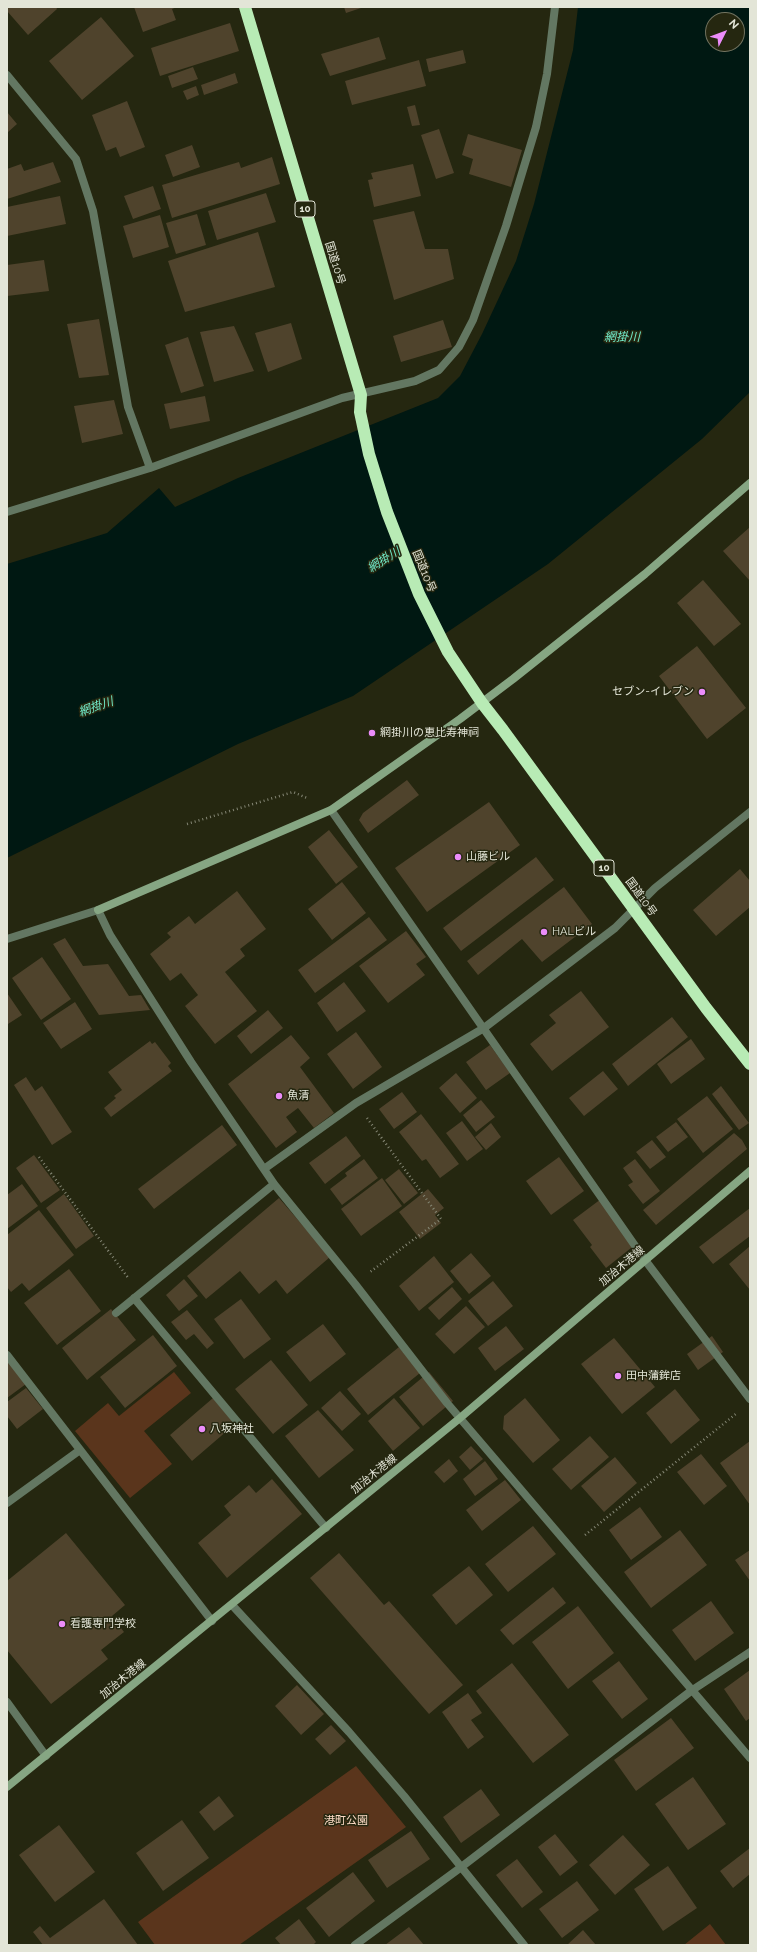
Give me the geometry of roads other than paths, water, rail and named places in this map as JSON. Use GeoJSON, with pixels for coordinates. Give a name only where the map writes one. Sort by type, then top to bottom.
{"type":"FeatureCollection","features":[{"type":"Feature","properties":{"kind":"highway","name":"国道10号"},"geometry":{"type":"LineString","coordinates":[[245,7],[361,395],[360,412],[368,454],[387,512],[419,594],[459,671],[706,1008],[750,1064]]}},
{"type":"Feature","properties":{"kind":"main road"},"geometry":{"type":"LineString","coordinates":[[98,910],[331,810],[482,703],[646,574],[744,490],[750,483]]}},
{"type":"Feature","properties":{"kind":"main road"},"geometry":{"type":"LineString","coordinates":[[744,490],[750,496]]}},
{"type":"Feature","properties":{"kind":"main road","name":"加治木港線"},"geometry":{"type":"LineString","coordinates":[[7,1787],[460,1418],[750,1171]]}},
{"type":"Feature","properties":{"kind":"street"},"geometry":{"type":"LineString","coordinates":[[7,512],[150,468],[342,398],[361,395],[387,386],[415,381],[440,370],[459,347],[473,320],[506,226],[536,127],[547,74],[555,7]]}},
{"type":"Feature","properties":{"kind":"street"},"geometry":{"type":"LineString","coordinates":[[7,75],[76,159],[93,211],[128,407],[150,468]]}},
{"type":"Feature","properties":{"kind":"street"},"geometry":{"type":"LineString","coordinates":[[331,810],[645,1260],[750,1399]]}},
{"type":"Feature","properties":{"kind":"street"},"geometry":{"type":"LineString","coordinates":[[264,1169],[356,1104],[484,1028],[615,928],[655,888],[750,812]]}},
{"type":"Feature","properties":{"kind":"street"},"geometry":{"type":"LineString","coordinates":[[7,939],[98,910],[110,935],[191,1062],[274,1184],[460,1418],[570,1546],[691,1691],[750,1758]]}},
{"type":"Feature","properties":{"kind":"street"},"geometry":{"type":"LineString","coordinates":[[116,1313],[274,1184]]}},
{"type":"Feature","properties":{"kind":"street"},"geometry":{"type":"LineString","coordinates":[[137,1296],[326,1528]]}},
{"type":"Feature","properties":{"kind":"street"},"geometry":{"type":"LineString","coordinates":[[7,1355],[212,1621]]}},
{"type":"Feature","properties":{"kind":"street"},"geometry":{"type":"LineString","coordinates":[[7,1503],[80,1450]]}},
{"type":"Feature","properties":{"kind":"street"},"geometry":{"type":"LineString","coordinates":[[232,1605],[349,1732],[404,1796],[460,1868],[524,1945]]}},
{"type":"Feature","properties":{"kind":"street"},"geometry":{"type":"LineString","coordinates":[[355,1945],[460,1868],[691,1691],[750,1652]]}},
{"type":"Feature","properties":{"kind":"street"},"geometry":{"type":"LineString","coordinates":[[7,1702],[46,1756]]}},
{"type":"Feature","properties":{"kind":"water","name":"網掛川"},"geometry":{"type":"Polygon","coordinates":[[[578,7],[750,7],[750,392],[702,439],[548,564],[353,696],[238,744],[7,858],[7,564],[107,533],[159,488],[175,507],[238,478],[438,398],[460,376],[482,334],[516,261],[534,204],[573,50],[578,7]]]}},
{"type":"Feature","properties":{"kind":"place","name":"セブン-イレブン"},"geometry":{"type":"Point","coordinates":[702,692]}},
{"type":"Feature","properties":{"kind":"place","name":"網掛川の恵比寿神祠"},"geometry":{"type":"Point","coordinates":[372,733]}},
{"type":"Feature","properties":{"kind":"place","name":"山藤ビル"},"geometry":{"type":"Point","coordinates":[458,857]}},
{"type":"Feature","properties":{"kind":"place","name":"HALビル"},"geometry":{"type":"Point","coordinates":[544,932]}},
{"type":"Feature","properties":{"kind":"place","name":"魚清"},"geometry":{"type":"Point","coordinates":[279,1096]}},
{"type":"Feature","properties":{"kind":"place","name":"田中蒲鉾店"},"geometry":{"type":"Point","coordinates":[618,1376]}},
{"type":"Feature","properties":{"kind":"place","name":"八坂神社"},"geometry":{"type":"Point","coordinates":[202,1429]}},
{"type":"Feature","properties":{"kind":"place","name":"看護専門学校"},"geometry":{"type":"Point","coordinates":[62,1624]}},
{"type":"Feature","properties":{"kind":"park label","name":"港町公園"},"geometry":{"type":"Point","coordinates":[346,1821]}}]}
